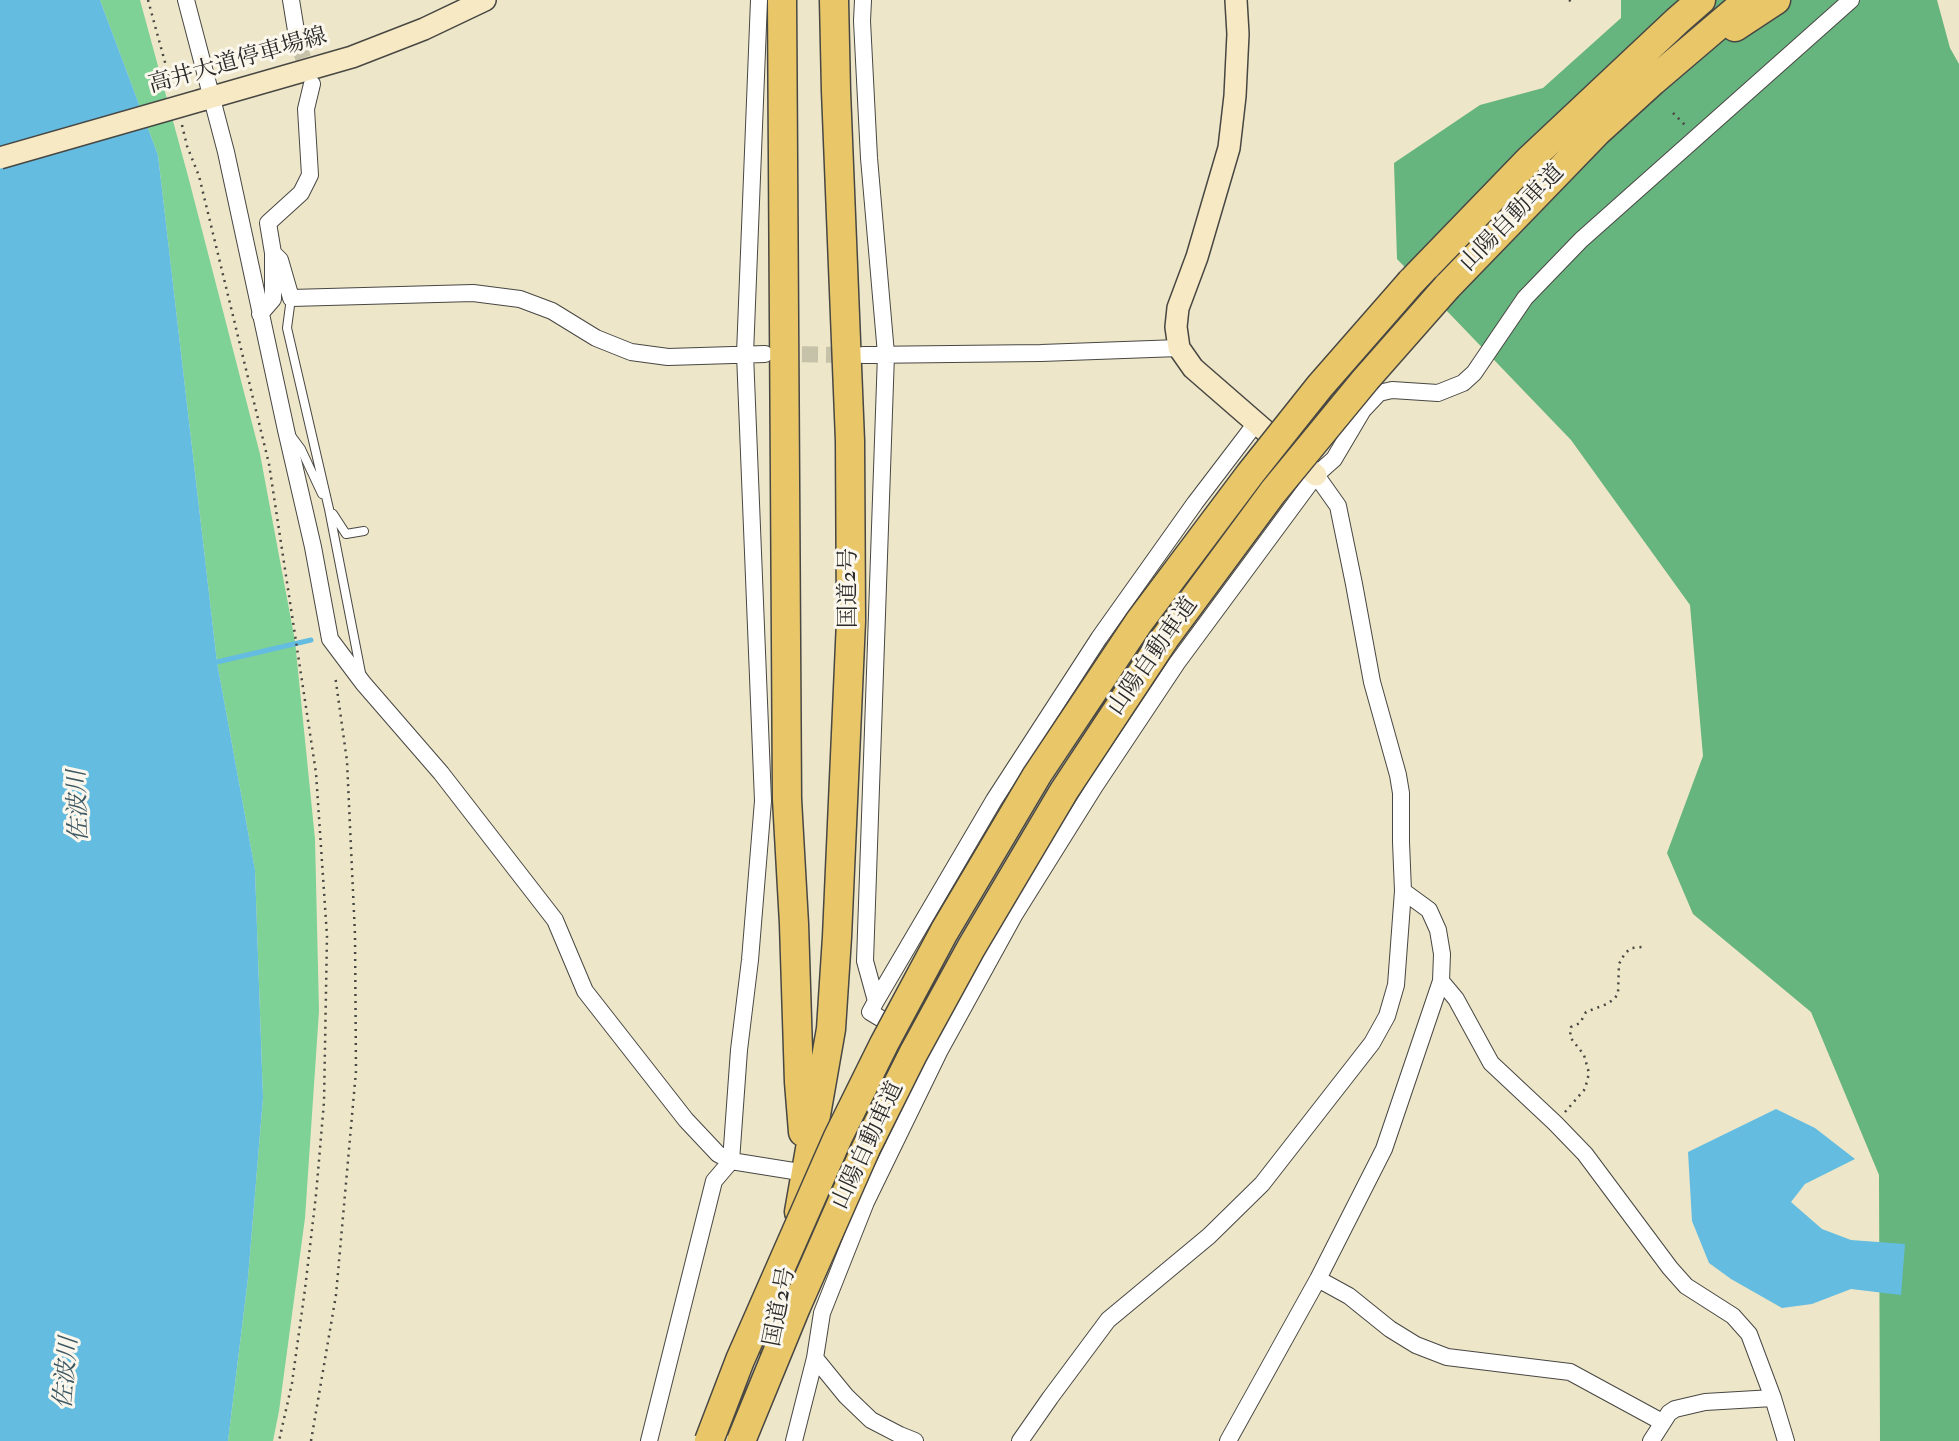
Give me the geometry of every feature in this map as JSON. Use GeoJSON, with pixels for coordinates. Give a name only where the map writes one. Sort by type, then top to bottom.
{"type":"FeatureCollection","features":[{"type":"Feature","properties":{"kind":"highway","name":"国道2号"},"geometry":{"type":"LineString","coordinates":[[782,0],[787,799],[796,951],[799,1082],[806,1173]]}},
{"type":"Feature","properties":{"kind":"highway","name":"国道2号"},"geometry":{"type":"LineString","coordinates":[[754,1441],[831,1029],[839,910],[851,621],[850,441],[834,0]]}},
{"type":"Feature","properties":{"kind":"highway","name":"山陽自動車道"},"geometry":{"type":"LineString","coordinates":[[709,1441],[750,1338],[838,1137],[884,1044],[944,932],[1037,775],[1139,622],[1320,386],[1411,282],[1529,160],[1701,0]]}},
{"type":"Feature","properties":{"kind":"highway","name":"山陽自動車道"},"geometry":{"type":"LineString","coordinates":[[741,1441],[796,1307],[878,1124],[913,1054],[971,948],[1063,792],[1165,638],[1273,492],[1366,379],[1447,287],[1597,132],[1748,0]]}},
{"type":"Feature","properties":{"kind":"highway"},"geometry":{"type":"LineString","coordinates":[[1653,81],[1776,0]]}},
{"type":"Feature","properties":{"kind":"street"},"geometry":{"type":"LineString","coordinates":[[186,0],[207,99],[226,152],[313,547],[330,639],[363,683],[442,773],[555,920],[585,990],[686,1120],[718,1154],[731,1161],[806,1173],[866,1202]]}},
{"type":"Feature","properties":{"kind":"street"},"geometry":{"type":"LineString","coordinates":[[291,0],[298,43]]}},
{"type":"Feature","properties":{"kind":"street","name":"高井大道停車場線"},"geometry":{"type":"LineString","coordinates":[[0,158],[352,57],[424,29],[485,0]]}},
{"type":"Feature","properties":{"kind":"street"},"geometry":{"type":"LineString","coordinates":[[649,1441],[714,1181],[731,1161],[763,801],[745,354],[759,0]]}},
{"type":"Feature","properties":{"kind":"street"},"geometry":{"type":"LineString","coordinates":[[863,0],[869,158],[886,354],[865,961],[876,1001]]}},
{"type":"Feature","properties":{"kind":"street"},"geometry":{"type":"LineString","coordinates":[[1020,1441],[1108,1320],[1209,1236],[1262,1184],[1372,1043],[1388,1016],[1396,985],[1404,891],[1401,793],[1374,692],[1338,506],[1316,475],[1193,368],[1179,348],[1176,327],[1178,309],[1197,257],[1229,148],[1235,96],[1236,0]]}},
{"type":"Feature","properties":{"kind":"street"},"geometry":{"type":"LineString","coordinates":[[794,1441],[815,1358],[821,1313],[866,1202],[939,1052],[1016,914],[1095,786],[1177,663],[1316,475],[1335,459],[1363,410],[1378,393],[1392,390],[1438,393],[1463,383],[1474,373],[1525,298],[1581,240],[1852,0]]}},
{"type":"Feature","properties":{"kind":"street"},"geometry":{"type":"LineString","coordinates":[[260,314],[273,299],[273,253],[268,223],[301,193],[310,175],[306,109],[312,84]]}},
{"type":"Feature","properties":{"kind":"street"},"geometry":{"type":"LineString","coordinates":[[273,253],[280,260],[291,298],[473,293],[520,299],[552,312],[596,338],[631,352],[667,357],[765,354]]}},
{"type":"Feature","properties":{"kind":"street"},"geometry":{"type":"LineString","coordinates":[[863,355],[1041,354],[1179,348]]}},
{"type":"Feature","properties":{"kind":"street"},"geometry":{"type":"LineString","coordinates":[[939,1052],[870,1013],[876,1001],[994,800],[1099,638],[1256,423]]}},
{"type":"Feature","properties":{"kind":"street"},"geometry":{"type":"LineString","coordinates":[[1228,1441],[1318,1279],[1384,1149],[1441,981],[1442,954],[1438,930],[1429,910],[1404,891]]}},
{"type":"Feature","properties":{"kind":"street"},"geometry":{"type":"LineString","coordinates":[[1441,981],[1456,999],[1491,1063],[1584,1154],[1686,1286],[1733,1316],[1749,1334],[1786,1441]]}},
{"type":"Feature","properties":{"kind":"street"},"geometry":{"type":"LineString","coordinates":[[1318,1279],[1349,1296],[1416,1345],[1447,1357],[1570,1373],[1662,1422]]}},
{"type":"Feature","properties":{"kind":"street"},"geometry":{"type":"LineString","coordinates":[[815,1358],[846,1396],[871,1420],[915,1441]]}},
{"type":"Feature","properties":{"kind":"street"},"geometry":{"type":"LineString","coordinates":[[1651,1441],[1662,1422],[1675,1409],[1773,1398]]}},
{"type":"Feature","properties":{"kind":"lane"},"geometry":{"type":"LineString","coordinates":[[291,298],[287,328],[329,509],[363,683]]}},
{"type":"Feature","properties":{"kind":"lane"},"geometry":{"type":"LineString","coordinates":[[286,430],[301,449],[329,509],[346,534],[364,531]]}},
{"type":"Feature","properties":{"kind":"path"},"geometry":{"type":"LineString","coordinates":[[148,0],[174,94]]}},
{"type":"Feature","properties":{"kind":"path"},"geometry":{"type":"LineString","coordinates":[[181,120],[187,146],[200,176],[269,464],[316,773],[327,936],[324,1102],[303,1302],[292,1383],[279,1441]]}},
{"type":"Feature","properties":{"kind":"path"},"geometry":{"type":"LineString","coordinates":[[311,1441],[336,1295],[356,1071],[355,935],[347,761],[330,639]]}},
{"type":"Feature","properties":{"kind":"path"},"geometry":{"type":"LineString","coordinates":[[1555,1123],[1585,1089],[1588,1080],[1588,1063],[1570,1037],[1571,1027],[1580,1023],[1586,1012],[1614,999],[1618,994],[1619,964],[1625,953],[1632,948],[1642,947]]}},
{"type":"Feature","properties":{"kind":"green space"},"geometry":{"type":"Polygon","coordinates":[[[100,0],[140,0],[260,454],[295,641],[315,839],[319,1011],[305,1218],[273,1441],[228,1441],[248,1278],[263,1098],[255,870],[217,662],[158,155],[100,0]]]}},
{"type":"Feature","properties":{"kind":"green space"},"geometry":{"type":"Polygon","coordinates":[[[1621,0],[1937,0],[1950,48],[1959,64],[1959,1441],[1880,1441],[1879,1175],[1811,1012],[1693,914],[1667,853],[1703,756],[1690,605],[1571,440],[1397,259],[1394,163],[1480,105],[1543,88],[1621,18],[1621,0]]]}},
{"type":"Feature","properties":{"kind":"water","name":"佐波川"},"geometry":{"type":"Polygon","coordinates":[[[0,0],[100,0],[158,155],[217,662],[255,870],[263,1098],[248,1278],[228,1441],[0,1441],[0,0]]]}},
{"type":"Feature","properties":{"kind":"water"},"geometry":{"type":"Polygon","coordinates":[[[1776,1109],[1815,1128],[1855,1159],[1805,1184],[1791,1202],[1822,1229],[1851,1240],[1905,1244],[1901,1295],[1851,1289],[1812,1304],[1782,1308],[1709,1263],[1692,1221],[1688,1152],[1776,1109]]]}},
{"type":"Feature","properties":{"kind":"waterway"},"geometry":{"type":"LineString","coordinates":[[217,662],[311,640]]}},
{"type":"Feature","properties":{"kind":"tunnel"},"geometry":{"type":"LineString","coordinates":[[298,43],[311,81]]}},
{"type":"Feature","properties":{"kind":"tunnel"},"geometry":{"type":"LineString","coordinates":[[778,354],[853,355]]}}]}
